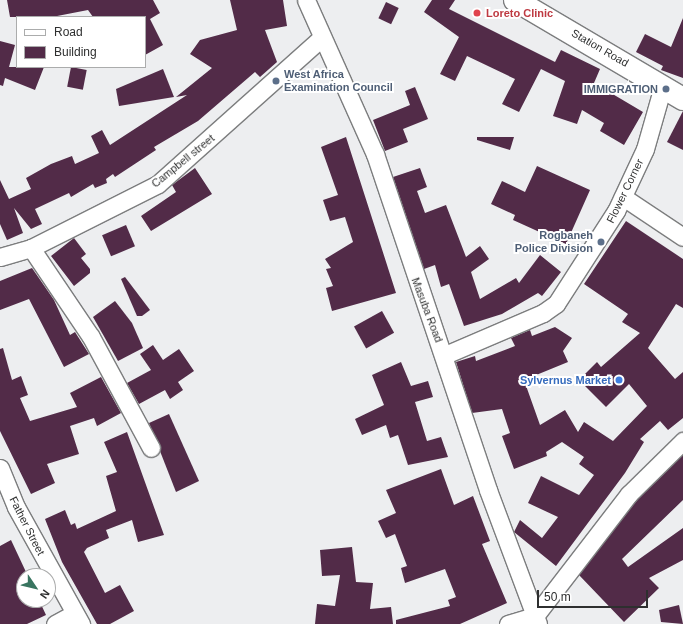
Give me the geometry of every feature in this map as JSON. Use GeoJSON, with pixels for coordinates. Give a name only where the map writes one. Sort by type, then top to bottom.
{"type":"FeatureCollection","features":[{"type":"Feature","properties":{"kind":"main road","name":"Station Road"},"geometry":{"type":"LineString","coordinates":[[515,0],[683,99]]}},
{"type":"Feature","properties":{"kind":"street","name":"Masuba Road"},"geometry":{"type":"LineString","coordinates":[[306,0],[320,39],[376,154],[411,267],[445,355],[488,490],[537,620]]}},
{"type":"Feature","properties":{"kind":"street","name":"Campbell street"},"geometry":{"type":"LineString","coordinates":[[0,257],[31,248],[158,184],[320,39]]}},
{"type":"Feature","properties":{"kind":"street","name":"Flower Corner"},"geometry":{"type":"LineString","coordinates":[[445,355],[551,308],[592,253],[623,197],[645,149],[663,86]]}},
{"type":"Feature","properties":{"kind":"street"},"geometry":{"type":"LineString","coordinates":[[623,197],[683,237]]}},
{"type":"Feature","properties":{"kind":"street"},"geometry":{"type":"LineString","coordinates":[[31,248],[91,337],[151,448]]}},
{"type":"Feature","properties":{"kind":"street"},"geometry":{"type":"LineString","coordinates":[[508,624],[537,620],[629,494],[683,441]]}},
{"type":"Feature","properties":{"kind":"street","name":"Father Street"},"geometry":{"type":"LineString","coordinates":[[0,468],[16,507],[77,619]]}},
{"type":"Feature","properties":{"kind":"street"},"geometry":{"type":"LineString","coordinates":[[55,624],[77,619]]}},
{"type":"Feature","properties":{"kind":"building"},"geometry":{"type":"Polygon","coordinates":[[[7,0],[153,0],[160,13],[150,19],[163,45],[146,54],[146,16],[92,16],[88,10],[57,16],[10,17],[7,0]]]}},
{"type":"Feature","properties":{"kind":"building"},"geometry":{"type":"Polygon","coordinates":[[[230,0],[283,0],[287,26],[265,30],[277,62],[260,77],[255,72],[198,121],[154,147],[156,150],[115,177],[113,174],[106,179],[107,183],[95,188],[93,184],[71,197],[69,193],[35,209],[42,224],[31,229],[14,208],[23,233],[7,240],[0,224],[0,180],[9,199],[31,189],[26,178],[51,164],[72,156],[75,164],[99,153],[91,136],[102,130],[110,145],[187,95],[176,97],[212,68],[190,54],[200,40],[237,30],[230,0]]]}},
{"type":"Feature","properties":{"kind":"building"},"geometry":{"type":"Polygon","coordinates":[[[432,0],[455,0],[449,9],[555,62],[561,50],[600,69],[594,83],[643,112],[624,145],[600,131],[604,123],[582,110],[577,124],[553,116],[565,81],[541,69],[519,112],[502,104],[515,79],[467,56],[455,81],[440,74],[459,37],[424,12],[432,0]]]}},
{"type":"Feature","properties":{"kind":"building"},"geometry":{"type":"Polygon","coordinates":[[[386,2],[399,8],[391,24],[378,18],[386,2]]]}},
{"type":"Feature","properties":{"kind":"building"},"geometry":{"type":"Polygon","coordinates":[[[683,18],[683,78],[661,70],[663,66],[636,52],[645,34],[671,47],[683,18]]]}},
{"type":"Feature","properties":{"kind":"building"},"geometry":{"type":"Polygon","coordinates":[[[0,41],[15,45],[9,67],[44,68],[35,90],[5,78],[3,86],[0,85],[0,41]]]}},
{"type":"Feature","properties":{"kind":"building"},"geometry":{"type":"Polygon","coordinates":[[[71,68],[87,70],[83,90],[67,87],[71,68]]]}},
{"type":"Feature","properties":{"kind":"building"},"geometry":{"type":"Polygon","coordinates":[[[163,69],[174,97],[119,106],[116,89],[163,69]]]}},
{"type":"Feature","properties":{"kind":"building"},"geometry":{"type":"Polygon","coordinates":[[[415,87],[428,119],[403,129],[408,142],[385,151],[373,120],[410,105],[405,91],[415,87]]]}},
{"type":"Feature","properties":{"kind":"building"},"geometry":{"type":"Polygon","coordinates":[[[683,111],[683,150],[667,142],[683,111]]]}},
{"type":"Feature","properties":{"kind":"building"},"geometry":{"type":"Polygon","coordinates":[[[346,137],[396,293],[332,311],[326,288],[333,286],[326,269],[331,268],[325,259],[353,242],[345,217],[330,221],[323,200],[338,195],[321,147],[346,137]]]}},
{"type":"Feature","properties":{"kind":"building"},"geometry":{"type":"Polygon","coordinates":[[[477,137],[514,137],[510,150],[477,140],[477,137]]]}},
{"type":"Feature","properties":{"kind":"building"},"geometry":{"type":"Polygon","coordinates":[[[537,166],[590,190],[566,244],[513,220],[515,215],[491,204],[502,181],[525,192],[537,166]]]}},
{"type":"Feature","properties":{"kind":"building"},"geometry":{"type":"Polygon","coordinates":[[[195,168],[212,194],[151,231],[141,216],[176,192],[172,185],[195,168]]]}},
{"type":"Feature","properties":{"kind":"building"},"geometry":{"type":"Polygon","coordinates":[[[420,168],[427,187],[417,191],[425,213],[446,205],[466,257],[480,246],[489,259],[471,272],[480,299],[516,278],[519,283],[540,255],[561,272],[542,296],[538,293],[502,314],[464,326],[449,284],[441,287],[435,265],[424,269],[393,177],[420,168]]]}},
{"type":"Feature","properties":{"kind":"building"},"geometry":{"type":"Polygon","coordinates":[[[626,221],[683,259],[683,308],[676,304],[648,348],[675,379],[683,372],[683,418],[668,430],[660,421],[640,439],[644,442],[625,473],[556,566],[514,532],[520,520],[542,538],[558,517],[528,503],[541,476],[579,495],[594,475],[579,464],[584,457],[562,442],[546,452],[547,456],[514,469],[502,436],[510,433],[502,409],[472,413],[456,362],[475,356],[476,361],[515,346],[511,338],[530,330],[532,336],[555,327],[572,338],[563,351],[568,362],[524,380],[540,425],[565,410],[578,432],[584,422],[613,441],[647,406],[629,384],[606,407],[579,380],[597,362],[601,367],[640,333],[622,322],[628,314],[584,284],[626,221]]]}},
{"type":"Feature","properties":{"kind":"building"},"geometry":{"type":"Polygon","coordinates":[[[126,225],[135,246],[111,256],[102,235],[126,225]]]}},
{"type":"Feature","properties":{"kind":"building"},"geometry":{"type":"Polygon","coordinates":[[[74,238],[86,254],[81,258],[90,269],[90,273],[74,286],[51,256],[74,238]]]}},
{"type":"Feature","properties":{"kind":"building"},"geometry":{"type":"Polygon","coordinates":[[[32,268],[54,300],[70,335],[75,332],[89,354],[64,367],[29,299],[0,310],[0,281],[32,268]]]}},
{"type":"Feature","properties":{"kind":"building"},"geometry":{"type":"Polygon","coordinates":[[[125,277],[150,310],[142,316],[137,316],[121,279],[125,277]]]}},
{"type":"Feature","properties":{"kind":"building"},"geometry":{"type":"Polygon","coordinates":[[[115,301],[132,323],[143,348],[118,361],[93,317],[115,301]]]}},
{"type":"Feature","properties":{"kind":"building"},"geometry":{"type":"Polygon","coordinates":[[[382,311],[394,333],[366,348],[354,327],[382,311]]]}},
{"type":"Feature","properties":{"kind":"building"},"geometry":{"type":"Polygon","coordinates":[[[153,345],[163,360],[179,349],[194,371],[178,382],[183,390],[170,399],[165,390],[139,404],[127,383],[151,370],[140,354],[153,345]]]}},
{"type":"Feature","properties":{"kind":"building"},"geometry":{"type":"Polygon","coordinates":[[[3,348],[12,380],[21,376],[28,395],[20,398],[30,421],[77,407],[70,393],[101,377],[121,413],[97,426],[94,418],[70,426],[79,454],[47,464],[55,483],[31,494],[0,431],[0,349],[3,348]]]}},
{"type":"Feature","properties":{"kind":"building"},"geometry":{"type":"Polygon","coordinates":[[[401,362],[411,386],[428,381],[433,397],[415,402],[427,441],[441,437],[448,457],[408,465],[398,435],[390,438],[386,425],[362,435],[355,419],[384,405],[372,375],[401,362]]]}},
{"type":"Feature","properties":{"kind":"building"},"geometry":{"type":"Polygon","coordinates":[[[169,414],[199,481],[176,492],[149,423],[169,414]]]}},
{"type":"Feature","properties":{"kind":"building"},"geometry":{"type":"Polygon","coordinates":[[[127,432],[164,535],[138,542],[132,520],[106,530],[109,538],[87,548],[84,552],[105,593],[120,585],[134,611],[110,624],[97,624],[62,562],[45,519],[65,510],[71,525],[75,523],[77,529],[116,511],[106,476],[117,472],[104,442],[127,432]]]}},
{"type":"Feature","properties":{"kind":"building"},"geometry":{"type":"Polygon","coordinates":[[[683,455],[683,500],[622,559],[628,567],[683,528],[683,560],[649,578],[659,588],[624,622],[579,575],[636,501],[683,455]]]}},
{"type":"Feature","properties":{"kind":"building"},"geometry":{"type":"Polygon","coordinates":[[[441,469],[454,505],[473,496],[490,541],[482,544],[507,603],[460,624],[396,624],[396,620],[450,606],[448,600],[456,597],[445,569],[405,583],[401,568],[407,566],[395,534],[386,538],[378,521],[396,513],[386,490],[441,469]]]}},
{"type":"Feature","properties":{"kind":"building"},"geometry":{"type":"Polygon","coordinates":[[[11,540],[24,568],[16,568],[16,608],[43,608],[46,615],[27,624],[0,624],[0,546],[11,540]]]}},
{"type":"Feature","properties":{"kind":"building"},"geometry":{"type":"Polygon","coordinates":[[[352,547],[356,582],[373,583],[370,609],[391,607],[393,624],[315,624],[317,604],[335,606],[340,575],[322,576],[320,550],[352,547]]]}},
{"type":"Feature","properties":{"kind":"building"},"geometry":{"type":"Polygon","coordinates":[[[679,605],[683,624],[661,622],[659,610],[679,605]]]}},
{"type":"Feature","properties":{"kind":"place","name":"Loreto Clinic"},"geometry":{"type":"Point","coordinates":[477,13]}},
{"type":"Feature","properties":{"kind":"place","name":"West Africa Examination Council"},"geometry":{"type":"Point","coordinates":[276,81]}},
{"type":"Feature","properties":{"kind":"place","name":"IMMIGRATION"},"geometry":{"type":"Point","coordinates":[666,89]}},
{"type":"Feature","properties":{"kind":"place","name":"Rogbaneh Police Division"},"geometry":{"type":"Point","coordinates":[601,242]}},
{"type":"Feature","properties":{"kind":"place","name":"Sylvernus Market"},"geometry":{"type":"Point","coordinates":[619,380]}}]}
